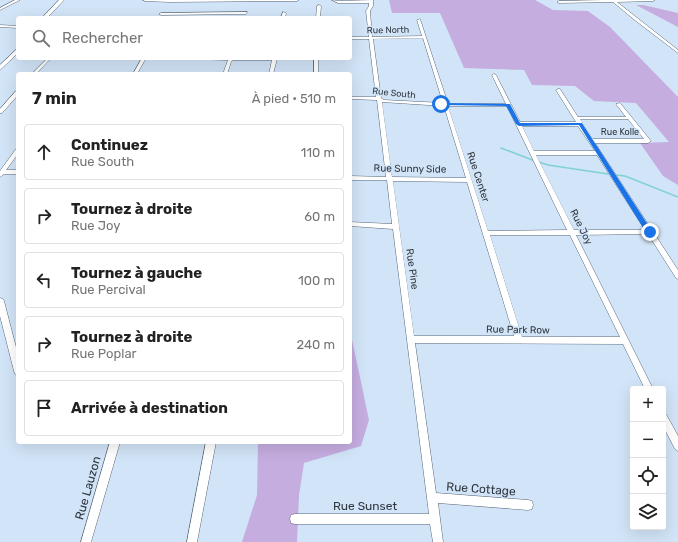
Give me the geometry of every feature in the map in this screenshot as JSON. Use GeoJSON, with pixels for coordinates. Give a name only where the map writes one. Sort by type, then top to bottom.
{"type":"FeatureCollection","features":[{"type":"Feature","properties":{"kind":"main road"},"geometry":{"type":"LineString","coordinates":[[46,16],[62,0]]}},
{"type":"Feature","properties":{"kind":"main road"},"geometry":{"type":"LineString","coordinates":[[51,16],[66,0]]}},
{"type":"Feature","properties":{"kind":"main road"},"geometry":{"type":"LineString","coordinates":[[0,62],[16,46]]}},
{"type":"Feature","properties":{"kind":"main road"},"geometry":{"type":"LineString","coordinates":[[0,68],[16,52]]}},
{"type":"Feature","properties":{"kind":"street"},"geometry":{"type":"LineString","coordinates":[[0,9],[18,0]]}},
{"type":"Feature","properties":{"kind":"street"},"geometry":{"type":"LineString","coordinates":[[145,0],[297,0]]}},
{"type":"Feature","properties":{"kind":"street"},"geometry":{"type":"LineString","coordinates":[[334,0],[338,2],[371,1]]}},
{"type":"Feature","properties":{"kind":"street"},"geometry":{"type":"LineString","coordinates":[[613,0],[631,17],[658,35],[678,52]]}},
{"type":"Feature","properties":{"kind":"street"},"geometry":{"type":"LineString","coordinates":[[559,2],[653,0]]}},
{"type":"Feature","properties":{"kind":"street"},"geometry":{"type":"LineString","coordinates":[[161,16],[169,1]]}},
{"type":"Feature","properties":{"kind":"street","name":"Rue Pine"},"geometry":{"type":"LineString","coordinates":[[371,1],[371,6],[368,13],[371,38],[438,542]]}},
{"type":"Feature","properties":{"kind":"street"},"geometry":{"type":"LineString","coordinates":[[318,16],[319,6]]}},
{"type":"Feature","properties":{"kind":"street"},"geometry":{"type":"LineString","coordinates":[[245,16],[248,8]]}},
{"type":"Feature","properties":{"kind":"street"},"geometry":{"type":"LineString","coordinates":[[161,16],[206,13],[246,13]]}},
{"type":"Feature","properties":{"kind":"street","name":"Rue Center"},"geometry":{"type":"LineString","coordinates":[[419,20],[519,340]]}},
{"type":"Feature","properties":{"kind":"street"},"geometry":{"type":"LineString","coordinates":[[0,26],[16,27]]}},
{"type":"Feature","properties":{"kind":"street","name":"Rue North"},"geometry":{"type":"LineString","coordinates":[[352,38],[425,37]]}},
{"type":"Feature","properties":{"kind":"street"},"geometry":{"type":"LineString","coordinates":[[36,72],[46,60]]}},
{"type":"Feature","properties":{"kind":"street"},"geometry":{"type":"LineString","coordinates":[[136,72],[143,60]]}},
{"type":"Feature","properties":{"kind":"street"},"geometry":{"type":"LineString","coordinates":[[226,72],[230,60]]}},
{"type":"Feature","properties":{"kind":"street"},"geometry":{"type":"LineString","coordinates":[[272,72],[275,60]]}},
{"type":"Feature","properties":{"kind":"street"},"geometry":{"type":"LineString","coordinates":[[316,60],[316,72]]}},
{"type":"Feature","properties":{"kind":"street","name":"Rue Joy"},"geometry":{"type":"LineString","coordinates":[[494,75],[647,386]]}},
{"type":"Feature","properties":{"kind":"street"},"geometry":{"type":"LineString","coordinates":[[558,90],[677,274]]}},
{"type":"Feature","properties":{"kind":"street"},"geometry":{"type":"LineString","coordinates":[[0,112],[16,94]]}},
{"type":"Feature","properties":{"kind":"street","name":"Rue South"},"geometry":{"type":"LineString","coordinates":[[352,98],[445,105],[508,105]]}},
{"type":"Feature","properties":{"kind":"street"},"geometry":{"type":"LineString","coordinates":[[618,104],[630,118]]}},
{"type":"Feature","properties":{"kind":"street"},"geometry":{"type":"LineString","coordinates":[[519,124],[630,118]]}},
{"type":"Feature","properties":{"kind":"street","name":"Rue Kolle"},"geometry":{"type":"LineString","coordinates":[[592,141],[648,141],[630,118]]}},
{"type":"Feature","properties":{"kind":"street"},"geometry":{"type":"LineString","coordinates":[[1,174],[16,153]]}},
{"type":"Feature","properties":{"kind":"street"},"geometry":{"type":"LineString","coordinates":[[533,153],[599,153]]}},
{"type":"Feature","properties":{"kind":"street"},"geometry":{"type":"LineString","coordinates":[[1,174],[16,172]]}},
{"type":"Feature","properties":{"kind":"street","name":"Rue Sunny Side"},"geometry":{"type":"LineString","coordinates":[[352,178],[469,180]]}},
{"type":"Feature","properties":{"kind":"street"},"geometry":{"type":"LineString","coordinates":[[352,224],[396,227]]}},
{"type":"Feature","properties":{"kind":"street"},"geometry":{"type":"LineString","coordinates":[[486,233],[650,232]]}},
{"type":"Feature","properties":{"kind":"street"},"geometry":{"type":"LineString","coordinates":[[0,301],[16,356]]}},
{"type":"Feature","properties":{"kind":"street","name":"Rue Park Row"},"geometry":{"type":"LineString","coordinates":[[411,339],[624,341]]}},
{"type":"Feature","properties":{"kind":"street"},"geometry":{"type":"LineString","coordinates":[[666,422],[678,446]]}},
{"type":"Feature","properties":{"kind":"street","name":"Rue Lauzon"},"geometry":{"type":"LineString","coordinates":[[86,542],[114,444]]}},
{"type":"Feature","properties":{"kind":"street"},"geometry":{"type":"LineString","coordinates":[[192,542],[211,444]]}},
{"type":"Feature","properties":{"kind":"street","name":"Rue Cottage"},"geometry":{"type":"LineString","coordinates":[[433,498],[528,505]]}},
{"type":"Feature","properties":{"kind":"street","name":"Rue Sunset"},"geometry":{"type":"LineString","coordinates":[[295,519],[435,519]]}},
{"type":"Feature","properties":{"kind":"shaded area"},"geometry":{"type":"Polygon","coordinates":[[[389,0],[535,0],[553,10],[588,11],[610,27],[678,97],[678,185],[663,176],[640,143],[669,142],[636,103],[594,101],[575,86],[532,85],[524,70],[464,68],[440,13],[392,13],[389,0]]]}},
{"type":"Feature","properties":{"kind":"shaded area"},"geometry":{"type":"Polygon","coordinates":[[[636,5],[643,5],[678,13],[678,27],[636,5]]]}},
{"type":"Feature","properties":{"kind":"shaded area"},"geometry":{"type":"Polygon","coordinates":[[[352,339],[369,420],[361,446],[304,463],[299,495],[297,542],[242,542],[257,495],[258,444],[352,444],[352,339]]]}},
{"type":"Feature","properties":{"kind":"waterway"},"geometry":{"type":"LineString","coordinates":[[503,149],[501,148],[535,161]]}},
{"type":"Feature","properties":{"kind":"waterway"},"geometry":{"type":"LineString","coordinates":[[539,162],[548,165],[608,174]]}},
{"type":"Feature","properties":{"kind":"waterway"},"geometry":{"type":"LineString","coordinates":[[617,175],[625,176],[678,197]]}},
{"type":"Feature","properties":{"kind":"route"},"geometry":{"type":"LineString","coordinates":[[441,104],[508,105],[519,124],[580,124],[650,232]]}}]}
